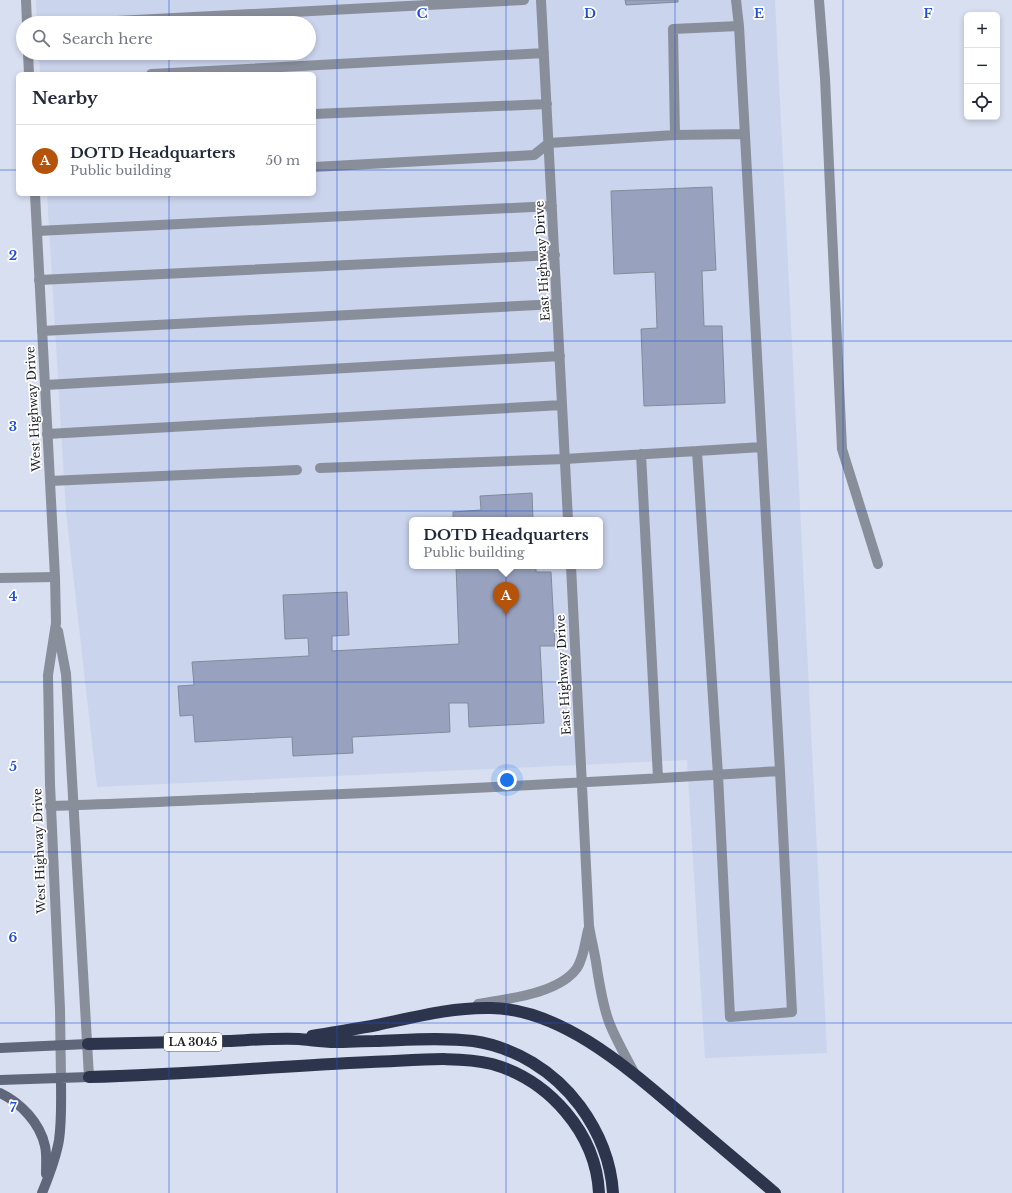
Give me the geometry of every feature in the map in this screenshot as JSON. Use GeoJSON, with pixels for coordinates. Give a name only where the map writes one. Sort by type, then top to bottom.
{"type":"FeatureCollection","features":[{"type":"Feature","properties":{"kind":"highway"},"geometry":{"type":"LineString","coordinates":[[298,1039],[467,1008],[515,1010],[532,1015],[549,1021],[595,1045],[635,1074],[775,1193]]}},
{"type":"Feature","properties":{"kind":"highway","name":"LA 3045"},"geometry":{"type":"LineString","coordinates":[[88,1044],[298,1039]]}},
{"type":"Feature","properties":{"kind":"highway"},"geometry":{"type":"LineString","coordinates":[[298,1039],[335,1042],[457,1040],[492,1045],[529,1060],[560,1083],[572,1095],[594,1126],[608,1161],[613,1193]]}},
{"type":"Feature","properties":{"kind":"highway"},"geometry":{"type":"LineString","coordinates":[[89,1077],[130,1076],[304,1065],[449,1059],[492,1064],[534,1083],[545,1091],[566,1112],[580,1132],[590,1152],[599,1193]]}},
{"type":"Feature","properties":{"kind":"main road","name":"LA 3045"},"geometry":{"type":"LineString","coordinates":[[0,1048],[88,1044]]}},
{"type":"Feature","properties":{"kind":"main road"},"geometry":{"type":"LineString","coordinates":[[0,1080],[89,1077]]}},
{"type":"Feature","properties":{"kind":"main road"},"geometry":{"type":"LineString","coordinates":[[44,1188],[58,1141],[61,1123],[62,1078]]}},
{"type":"Feature","properties":{"kind":"main road"},"geometry":{"type":"LineString","coordinates":[[0,1093],[25,1111],[39,1133],[45,1146],[44,1188]]}},
{"type":"Feature","properties":{"kind":"street"},"geometry":{"type":"LineString","coordinates":[[26,0],[27,16]]}},
{"type":"Feature","properties":{"kind":"street"},"geometry":{"type":"LineString","coordinates":[[214,16],[524,0]]}},
{"type":"Feature","properties":{"kind":"street","name":"East Highway Drive"},"geometry":{"type":"LineString","coordinates":[[541,0],[568,517]]}},
{"type":"Feature","properties":{"kind":"street"},"geometry":{"type":"LineString","coordinates":[[697,451],[718,775],[730,1017],[792,1012],[745,134],[736,0]]}},
{"type":"Feature","properties":{"kind":"street"},"geometry":{"type":"LineString","coordinates":[[819,0],[825,78],[842,449],[878,564]]}},
{"type":"Feature","properties":{"kind":"street"},"geometry":{"type":"LineString","coordinates":[[675,135],[673,29],[738,26]]}},
{"type":"Feature","properties":{"kind":"street"},"geometry":{"type":"LineString","coordinates":[[188,72],[544,53]]}},
{"type":"Feature","properties":{"kind":"street"},"geometry":{"type":"LineString","coordinates":[[28,60],[29,72]]}},
{"type":"Feature","properties":{"kind":"street"},"geometry":{"type":"LineString","coordinates":[[316,114],[547,104]]}},
{"type":"Feature","properties":{"kind":"street"},"geometry":{"type":"LineString","coordinates":[[316,167],[534,155],[549,143],[675,135],[745,134]]}},
{"type":"Feature","properties":{"kind":"street","name":"West Highway Drive"},"geometry":{"type":"LineString","coordinates":[[35,196],[55,577],[56,623],[66,674],[89,1077]]}},
{"type":"Feature","properties":{"kind":"street"},"geometry":{"type":"LineString","coordinates":[[37,231],[552,206]]}},
{"type":"Feature","properties":{"kind":"street"},"geometry":{"type":"LineString","coordinates":[[39,280],[554,255]]}},
{"type":"Feature","properties":{"kind":"street"},"geometry":{"type":"LineString","coordinates":[[42,332],[557,304]]}},
{"type":"Feature","properties":{"kind":"street"},"geometry":{"type":"LineString","coordinates":[[45,384],[560,356]]}},
{"type":"Feature","properties":{"kind":"street"},"geometry":{"type":"LineString","coordinates":[[47,434],[562,405]]}},
{"type":"Feature","properties":{"kind":"street"},"geometry":{"type":"LineString","coordinates":[[320,468],[565,459],[762,447]]}},
{"type":"Feature","properties":{"kind":"street"},"geometry":{"type":"LineString","coordinates":[[641,454],[658,778]]}},
{"type":"Feature","properties":{"kind":"street"},"geometry":{"type":"LineString","coordinates":[[50,481],[297,470]]}},
{"type":"Feature","properties":{"kind":"street","name":"East Highway Drive"},"geometry":{"type":"LineString","coordinates":[[570,569],[589,926]]}},
{"type":"Feature","properties":{"kind":"street"},"geometry":{"type":"LineString","coordinates":[[0,578],[55,577]]}},
{"type":"Feature","properties":{"kind":"street","name":"West Highway Drive"},"geometry":{"type":"LineString","coordinates":[[56,623],[48,675],[50,806],[62,1078]]}},
{"type":"Feature","properties":{"kind":"street"},"geometry":{"type":"LineString","coordinates":[[50,806],[582,783],[780,771]]}},
{"type":"Feature","properties":{"kind":"street"},"geometry":{"type":"LineString","coordinates":[[445,1011],[524,996],[543,991],[556,985],[576,969],[581,959],[589,926]]}},
{"type":"Feature","properties":{"kind":"street"},"geometry":{"type":"LineString","coordinates":[[589,926],[603,1002],[609,1022],[621,1049],[635,1074]]}},
{"type":"Feature","properties":{"kind":"shaded area"},"geometry":{"type":"Polygon","coordinates":[[[36,0],[775,0],[827,1053],[705,1058],[687,760],[97,787],[66,512],[47,196],[316,196],[316,72],[40,72],[39,60],[316,60],[316,16],[37,16],[36,0]]]}},
{"type":"Feature","properties":{"kind":"building"},"geometry":{"type":"Polygon","coordinates":[[[625,0],[678,0],[678,2],[626,5],[625,0]]]}},
{"type":"Feature","properties":{"kind":"building"},"geometry":{"type":"Polygon","coordinates":[[[712,187],[716,270],[702,271],[704,326],[722,326],[725,403],[644,406],[641,329],[657,328],[655,272],[614,274],[611,191],[712,187]]]}},
{"type":"Feature","properties":{"kind":"building"},"geometry":{"type":"Polygon","coordinates":[[[532,493],[533,517],[453,517],[453,512],[481,510],[480,496],[532,493]]]}},
{"type":"Feature","properties":{"kind":"building"},"geometry":{"type":"Polygon","coordinates":[[[456,569],[536,569],[536,572],[551,572],[555,646],[540,646],[544,723],[469,727],[468,703],[449,703],[450,732],[352,737],[353,753],[293,756],[292,737],[195,742],[193,715],[180,716],[178,686],[194,685],[192,662],[309,656],[308,638],[285,639],[283,595],[347,592],[349,635],[332,636],[332,651],[459,644],[456,569]]]}},
{"type":"Feature","properties":{"kind":"place","name":"DOTD Headquarters"},"geometry":{"type":"Point","coordinates":[506,615]}}]}
